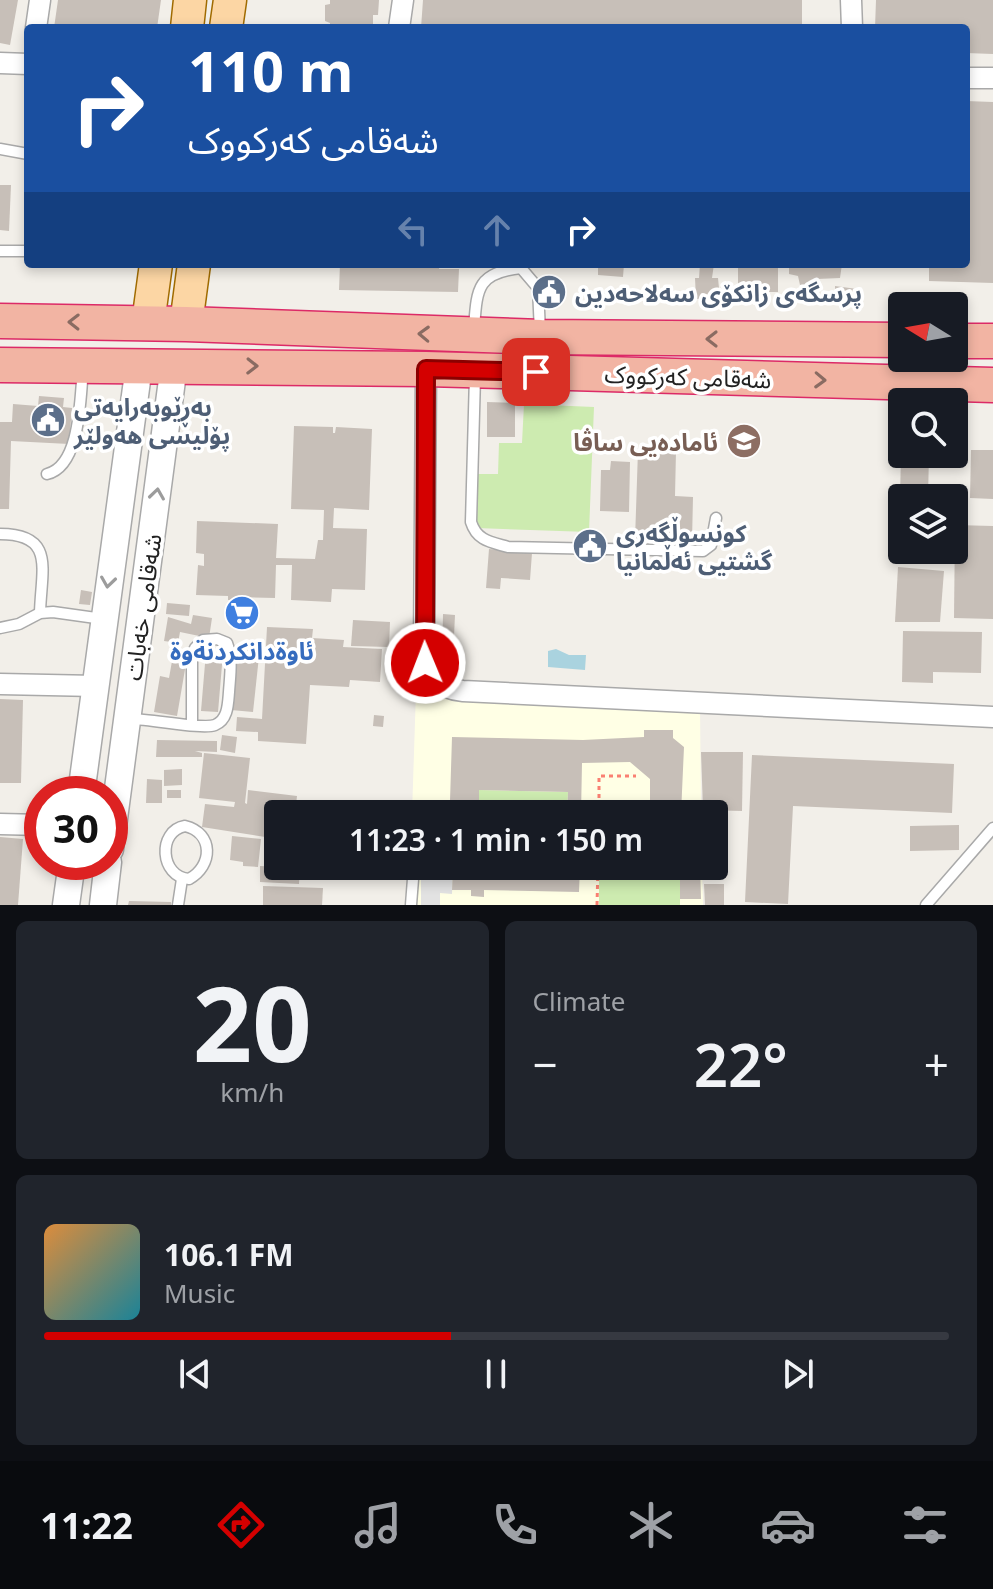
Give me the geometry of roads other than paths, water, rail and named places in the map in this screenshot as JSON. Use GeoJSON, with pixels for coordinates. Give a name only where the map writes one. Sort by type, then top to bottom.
{"type":"FeatureCollection","features":[{"type":"Feature","properties":{"kind":"highway","name":"شەقامی کەرکووک"},"geometry":{"type":"LineString","coordinates":[[0,321],[152,293],[190,294],[474,336],[888,340]]}},
{"type":"Feature","properties":{"kind":"highway"},"geometry":{"type":"LineString","coordinates":[[968,341],[993,341]]}},
{"type":"Feature","properties":{"kind":"highway","name":"شەقامی کەرکووک"},"geometry":{"type":"LineString","coordinates":[[0,365],[426,369],[993,385]]}},
{"type":"Feature","properties":{"kind":"main road"},"geometry":{"type":"LineString","coordinates":[[187,24],[190,0]]}},
{"type":"Feature","properties":{"kind":"main road"},"geometry":{"type":"LineString","coordinates":[[227,24],[230,0]]}},
{"type":"Feature","properties":{"kind":"street"},"geometry":{"type":"LineString","coordinates":[[37,24],[40,0]]}},
{"type":"Feature","properties":{"kind":"street"},"geometry":{"type":"LineString","coordinates":[[400,24],[403,0]]}},
{"type":"Feature","properties":{"kind":"street"},"geometry":{"type":"LineString","coordinates":[[851,0],[852,24]]}},
{"type":"Feature","properties":{"kind":"street"},"geometry":{"type":"LineString","coordinates":[[0,63],[24,64]]}},
{"type":"Feature","properties":{"kind":"street"},"geometry":{"type":"LineString","coordinates":[[970,78],[993,78]]}},
{"type":"Feature","properties":{"kind":"street","name":"شەقامی خەبات"},"geometry":{"type":"LineString","coordinates":[[120,776],[174,365]]}},
{"type":"Feature","properties":{"kind":"street","name":"شەقامی خەبات"},"geometry":{"type":"LineString","coordinates":[[84,776],[139,366]]}},
{"type":"Feature","properties":{"kind":"street"},"geometry":{"type":"LineString","coordinates":[[426,369],[424,653],[429,673],[443,687],[463,691],[993,717]]}},
{"type":"Feature","properties":{"kind":"street"},"geometry":{"type":"LineString","coordinates":[[0,684],[96,686]]}},
{"type":"Feature","properties":{"kind":"street"},"geometry":{"type":"LineString","coordinates":[[0,824],[24,825]]}},
{"type":"Feature","properties":{"kind":"street"},"geometry":{"type":"LineString","coordinates":[[66,905],[69,880]]}},
{"type":"Feature","properties":{"kind":"street"},"geometry":{"type":"LineString","coordinates":[[103,905],[106,880]]}},
{"type":"Feature","properties":{"kind":"lane"},"geometry":{"type":"LineString","coordinates":[[0,149],[24,153]]}},
{"type":"Feature","properties":{"kind":"lane"},"geometry":{"type":"LineString","coordinates":[[0,251],[24,251]]}},
{"type":"Feature","properties":{"kind":"lane"},"geometry":{"type":"LineString","coordinates":[[474,336],[480,287],[496,271],[511,268]]}},
{"type":"Feature","properties":{"kind":"lane"},"geometry":{"type":"LineString","coordinates":[[523,268],[538,288],[541,337]]}},
{"type":"Feature","properties":{"kind":"lane"},"geometry":{"type":"LineString","coordinates":[[47,474],[56,472],[66,461],[75,442],[84,367]]}},
{"type":"Feature","properties":{"kind":"lane"},"geometry":{"type":"LineString","coordinates":[[475,370],[471,522],[480,539],[508,547],[703,551],[711,545],[716,518]]}},
{"type":"Feature","properties":{"kind":"lane"},"geometry":{"type":"LineString","coordinates":[[0,534],[19,534],[32,539],[41,552],[40,613]]}},
{"type":"Feature","properties":{"kind":"lane"},"geometry":{"type":"LineString","coordinates":[[0,628],[19,624],[40,613],[103,619]]}},
{"type":"Feature","properties":{"kind":"lane"},"geometry":{"type":"LineString","coordinates":[[127,719],[149,718],[192,725],[214,726],[226,713],[231,653],[227,643],[217,639],[203,640],[192,657],[192,725]]}},
{"type":"Feature","properties":{"kind":"lane"},"geometry":{"type":"LineString","coordinates":[[185,826],[203,835],[207,845],[201,868],[195,876],[182,879],[172,871],[165,850],[172,832],[185,826]]}},
{"type":"Feature","properties":{"kind":"lane"},"geometry":{"type":"LineString","coordinates":[[926,905],[991,834]]}},
{"type":"Feature","properties":{"kind":"lane"},"geometry":{"type":"LineString","coordinates":[[178,905],[182,879]]}},
{"type":"Feature","properties":{"kind":"lane"},"geometry":{"type":"LineString","coordinates":[[411,905],[413,880]]}},
{"type":"Feature","properties":{"kind":"water"},"geometry":{"type":"Polygon","coordinates":[[[556,649],[569,655],[586,655],[585,670],[548,667],[548,651],[556,649]]]}},
{"type":"Feature","properties":{"kind":"place","name":"پرسگەی زانکۆی سەلاحەدین"},"geometry":{"type":"Point","coordinates":[549,292]}},
{"type":"Feature","properties":{"kind":"place","name":"بەڕێوبەرایەتی پۆلیسی هەولێر"},"geometry":{"type":"Point","coordinates":[48,420]}},
{"type":"Feature","properties":{"kind":"place","name":"ئامادەیی ساڤا"},"geometry":{"type":"Point","coordinates":[744,441]}},
{"type":"Feature","properties":{"kind":"place","name":"کونسوڵگەری گشتیی ئەڵمانیا"},"geometry":{"type":"Point","coordinates":[590,546]}},
{"type":"Feature","properties":{"kind":"place","name":"ئاوةدانكردنةوة"},"geometry":{"type":"Point","coordinates":[242,613]}}]}
